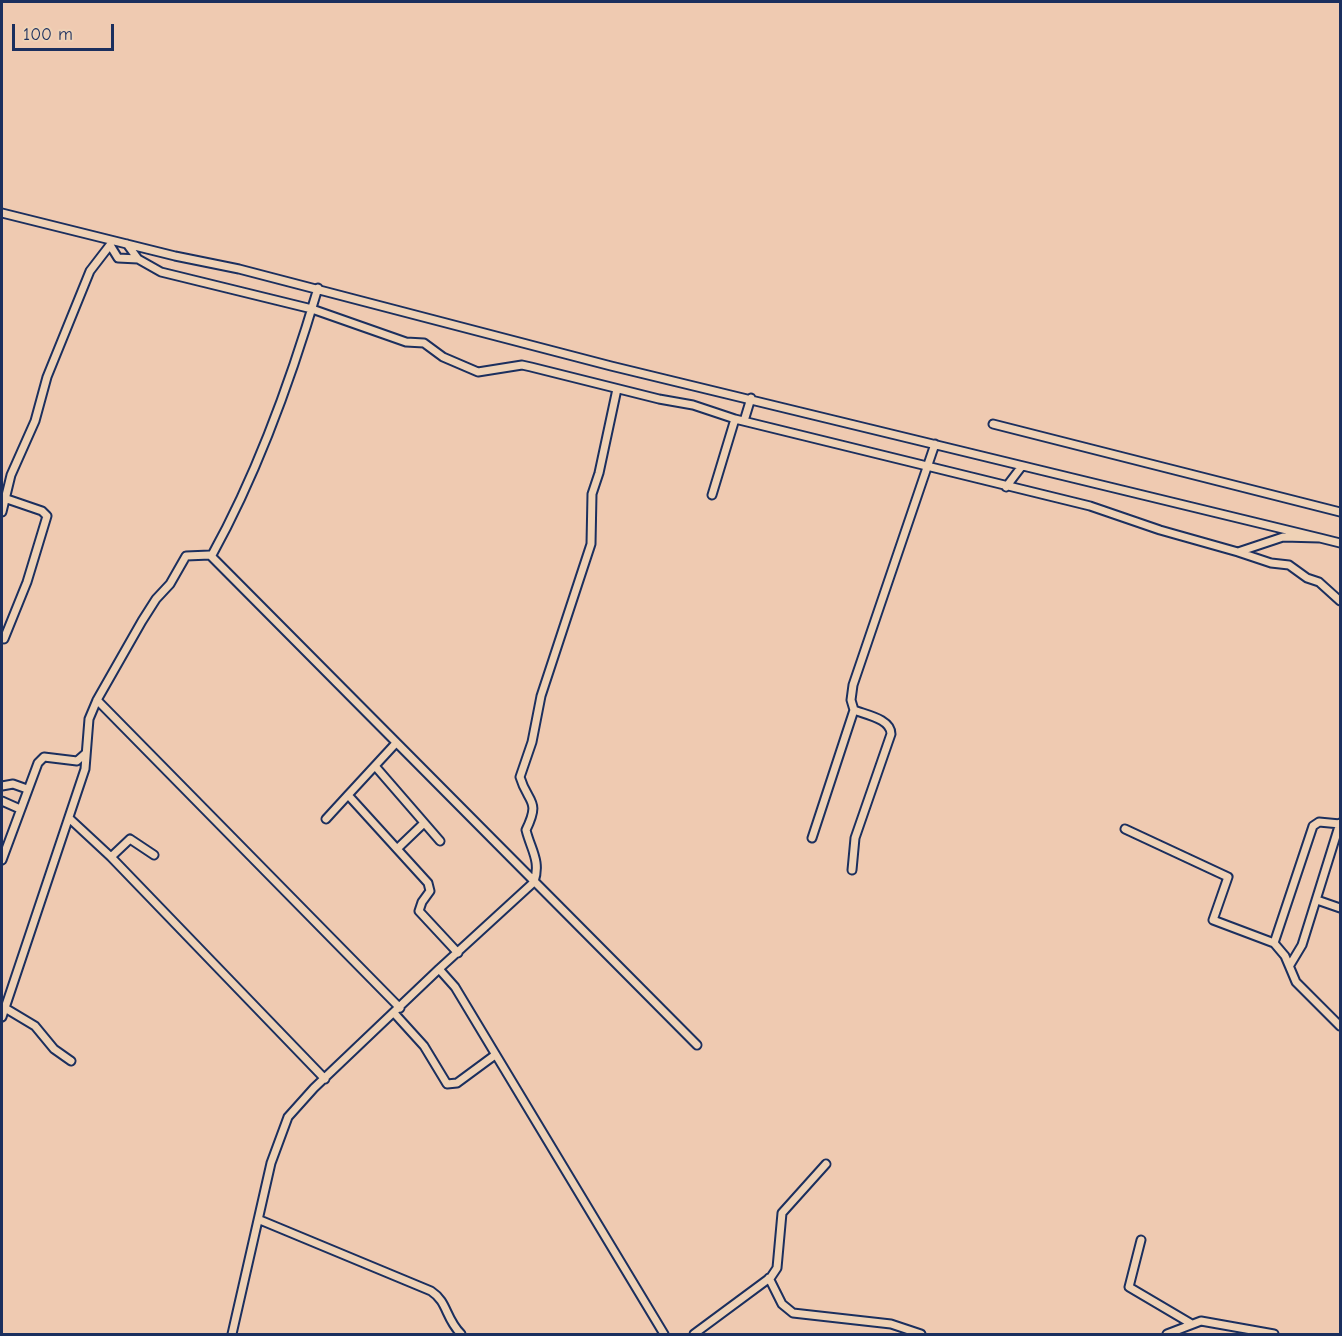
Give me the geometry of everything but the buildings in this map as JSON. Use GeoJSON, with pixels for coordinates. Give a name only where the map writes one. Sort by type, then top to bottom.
{"type":"FeatureCollection","features":[{"type":"Feature","properties":{"kind":"street"},"geometry":{"type":"LineString","coordinates":[[2,213],[111,242],[126,243],[318,288],[611,366],[751,398],[1341,543]]}},
{"type":"Feature","properties":{"kind":"street"},"geometry":{"type":"LineString","coordinates":[[111,242],[118,258],[138,259]]}},
{"type":"Feature","properties":{"kind":"street"},"geometry":{"type":"LineString","coordinates":[[2,512],[4,498],[18,458],[35,422],[47,376],[87,278],[111,242]]}},
{"type":"Feature","properties":{"kind":"street"},"geometry":{"type":"LineString","coordinates":[[126,243],[138,259],[161,272],[312,309],[406,342],[428,344],[443,357],[477,372],[522,365],[693,405],[744,422],[926,468],[1090,506],[1160,530],[1271,563],[1289,565],[1307,578],[1319,582],[1341,602]]}},
{"type":"Feature","properties":{"kind":"street"},"geometry":{"type":"LineString","coordinates":[[212,555],[252,477],[318,288]]}},
{"type":"Feature","properties":{"kind":"street"},"geometry":{"type":"LineString","coordinates":[[232,1335],[279,1136],[292,1111],[439,969],[534,882],[538,863],[526,830],[534,813],[529,795],[520,777],[530,750],[540,696],[591,544],[592,494],[599,473],[617,389]]}},
{"type":"Feature","properties":{"kind":"street"},"geometry":{"type":"LineString","coordinates":[[744,422],[751,398]]}},
{"type":"Feature","properties":{"kind":"street"},"geometry":{"type":"LineString","coordinates":[[712,495],[735,419]]}},
{"type":"Feature","properties":{"kind":"street"},"geometry":{"type":"LineString","coordinates":[[993,424],[1341,512]]}},
{"type":"Feature","properties":{"kind":"street"},"geometry":{"type":"LineString","coordinates":[[812,838],[854,710],[851,700],[853,685],[935,444]]}},
{"type":"Feature","properties":{"kind":"street"},"geometry":{"type":"LineString","coordinates":[[1006,487],[1022,465]]}},
{"type":"Feature","properties":{"kind":"street"},"geometry":{"type":"LineString","coordinates":[[4,498],[42,511],[47,516],[27,582],[4,639]]}},
{"type":"Feature","properties":{"kind":"street"},"geometry":{"type":"LineString","coordinates":[[1238,552],[1283,537],[1320,538]]}},
{"type":"Feature","properties":{"kind":"street"},"geometry":{"type":"LineString","coordinates":[[2,1017],[85,769],[89,719],[97,700],[142,621],[175,576],[184,559],[190,555],[212,555],[697,1045]]}},
{"type":"Feature","properties":{"kind":"street"},"geometry":{"type":"LineString","coordinates":[[97,700],[398,1011],[424,1046],[447,1084],[457,1083],[495,1055]]}},
{"type":"Feature","properties":{"kind":"street"},"geometry":{"type":"LineString","coordinates":[[852,870],[855,838],[891,734],[891,728],[887,723],[854,710]]}},
{"type":"Feature","properties":{"kind":"street"},"geometry":{"type":"LineString","coordinates":[[326,819],[396,743]]}},
{"type":"Feature","properties":{"kind":"street"},"geometry":{"type":"LineString","coordinates":[[76,761],[86,753]]}},
{"type":"Feature","properties":{"kind":"street"},"geometry":{"type":"LineString","coordinates":[[2,860],[27,789],[42,758],[76,761],[85,769]]}},
{"type":"Feature","properties":{"kind":"street"},"geometry":{"type":"LineString","coordinates":[[375,766],[440,841]]}},
{"type":"Feature","properties":{"kind":"street"},"geometry":{"type":"LineString","coordinates":[[2,786],[13,784],[27,789]]}},
{"type":"Feature","properties":{"kind":"street"},"geometry":{"type":"LineString","coordinates":[[348,795],[398,848],[431,888],[419,908],[422,915],[458,953]]}},
{"type":"Feature","properties":{"kind":"street"},"geometry":{"type":"LineString","coordinates":[[2,801],[20,809]]}},
{"type":"Feature","properties":{"kind":"street"},"geometry":{"type":"LineString","coordinates":[[69,818],[111,857],[325,1079]]}},
{"type":"Feature","properties":{"kind":"street"},"geometry":{"type":"LineString","coordinates":[[1274,944],[1313,825],[1319,822],[1340,824],[1302,945],[1290,965]]}},
{"type":"Feature","properties":{"kind":"street"},"geometry":{"type":"LineString","coordinates":[[398,848],[424,823]]}},
{"type":"Feature","properties":{"kind":"street"},"geometry":{"type":"LineString","coordinates":[[1125,829],[1228,877],[1213,920],[1274,944],[1290,965],[1296,982],[1341,1026]]}},
{"type":"Feature","properties":{"kind":"street"},"geometry":{"type":"LineString","coordinates":[[111,857],[130,839],[154,855]]}},
{"type":"Feature","properties":{"kind":"street"},"geometry":{"type":"LineString","coordinates":[[1317,900],[1341,908]]}},
{"type":"Feature","properties":{"kind":"street"},"geometry":{"type":"LineString","coordinates":[[439,969],[455,987],[664,1335]]}},
{"type":"Feature","properties":{"kind":"street"},"geometry":{"type":"LineString","coordinates":[[5,1008],[35,1026],[54,1049],[71,1061]]}},
{"type":"Feature","properties":{"kind":"street"},"geometry":{"type":"LineString","coordinates":[[694,1335],[769,1278],[777,1268],[782,1213],[826,1164]]}},
{"type":"Feature","properties":{"kind":"street"},"geometry":{"type":"LineString","coordinates":[[260,1220],[441,1298],[448,1320],[461,1335]]}},
{"type":"Feature","properties":{"kind":"street"},"geometry":{"type":"LineString","coordinates":[[1141,1240],[1129,1287],[1190,1323]]}},
{"type":"Feature","properties":{"kind":"street"},"geometry":{"type":"LineString","coordinates":[[769,1278],[782,1304],[793,1313],[891,1324],[921,1335]]}},
{"type":"Feature","properties":{"kind":"street"},"geometry":{"type":"LineString","coordinates":[[1167,1335],[1190,1323],[1209,1321],[1274,1335]]}}]}
